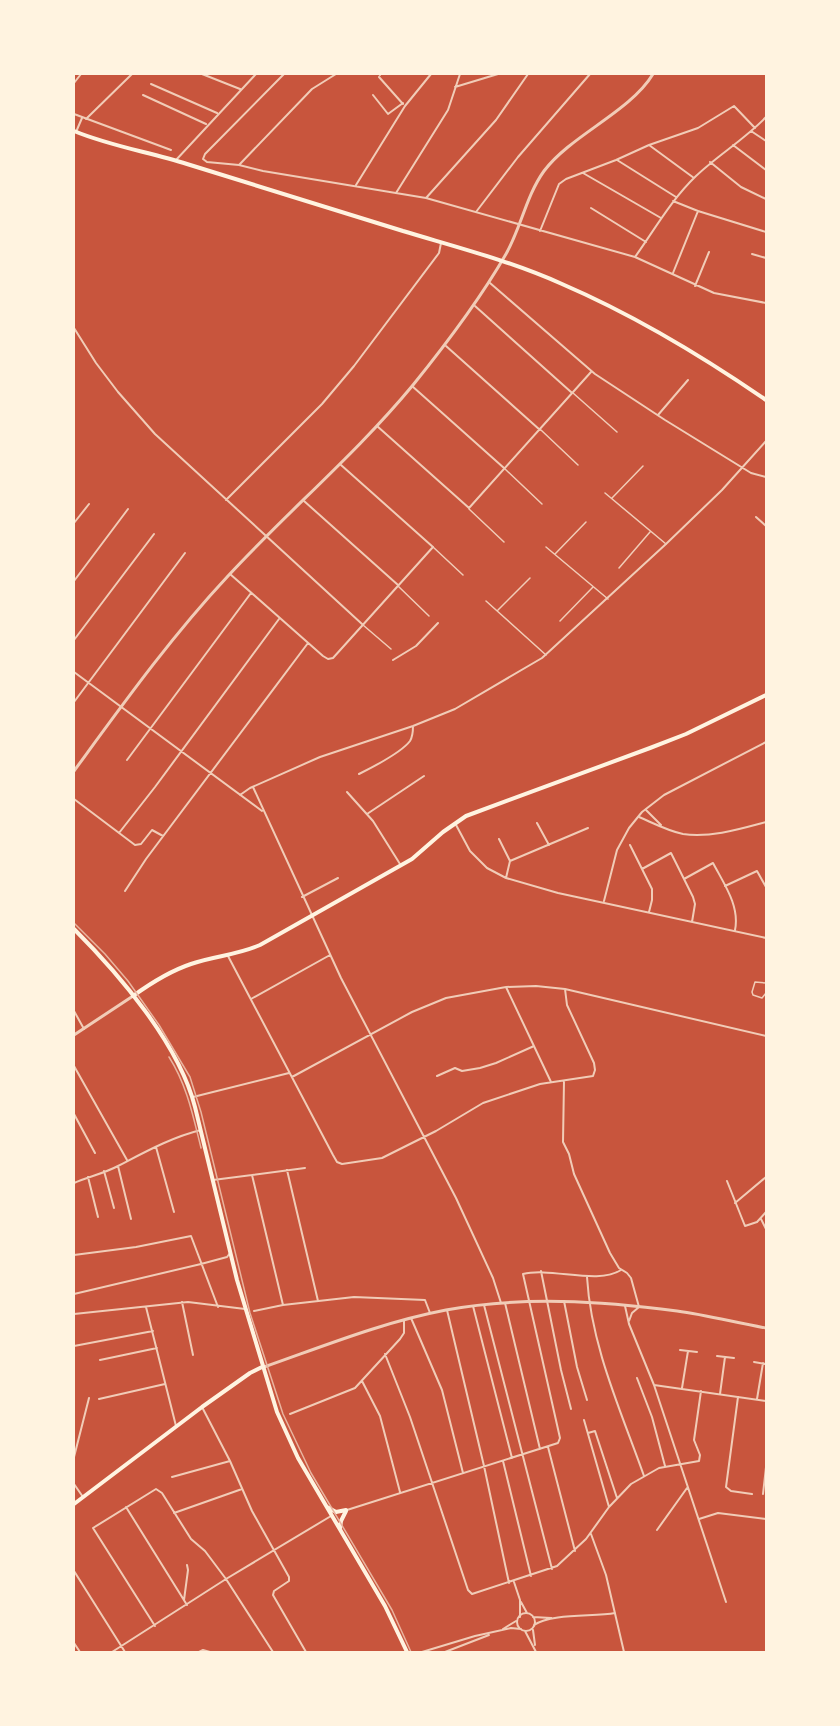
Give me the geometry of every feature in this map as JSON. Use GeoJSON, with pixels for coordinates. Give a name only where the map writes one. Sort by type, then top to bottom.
{"type":"FeatureCollection","features":[{"type":"Feature","properties":{"kind":"main road"},"geometry":{"type":"LineString","coordinates":[[74,132],[107,143],[176,160],[502,261],[561,283],[634,318],[720,369],[766,400]]}},
{"type":"Feature","properties":{"kind":"main road"},"geometry":{"type":"LineString","coordinates":[[133,996],[184,967],[246,951],[260,945],[401,866],[468,815],[686,734],[766,695]]}},
{"type":"Feature","properties":{"kind":"main road"},"geometry":{"type":"LineString","coordinates":[[74,929],[105,961],[133,996],[178,1063],[193,1097],[245,1309],[262,1367],[287,1435],[331,1516],[389,1613],[406,1653]]}},
{"type":"Feature","properties":{"kind":"main road"},"geometry":{"type":"LineString","coordinates":[[74,1503],[201,1407],[262,1367]]}},
{"type":"Feature","properties":{"kind":"main road"},"geometry":{"type":"LineString","coordinates":[[325,1505],[336,1512],[346,1510]]}},
{"type":"Feature","properties":{"kind":"main road"},"geometry":{"type":"LineString","coordinates":[[340,1530],[346,1510]]}},
{"type":"Feature","properties":{"kind":"street"},"geometry":{"type":"LineString","coordinates":[[74,83],[81,74]]}},
{"type":"Feature","properties":{"kind":"street"},"geometry":{"type":"LineString","coordinates":[[74,132],[84,119],[132,74]]}},
{"type":"Feature","properties":{"kind":"street"},"geometry":{"type":"LineString","coordinates":[[202,74],[240,89]]}},
{"type":"Feature","properties":{"kind":"street"},"geometry":{"type":"LineString","coordinates":[[176,160],[207,124],[256,74]]}},
{"type":"Feature","properties":{"kind":"street"},"geometry":{"type":"LineString","coordinates":[[284,74],[205,154],[203,159],[207,162],[239,165],[426,198],[635,257],[695,286],[723,295],[766,303]]}},
{"type":"Feature","properties":{"kind":"street"},"geometry":{"type":"LineString","coordinates":[[239,165],[312,89],[336,74]]}},
{"type":"Feature","properties":{"kind":"street"},"geometry":{"type":"LineString","coordinates":[[356,185],[404,105],[431,74]]}},
{"type":"Feature","properties":{"kind":"street"},"geometry":{"type":"LineString","coordinates":[[396,194],[448,110],[460,74]]}},
{"type":"Feature","properties":{"kind":"street"},"geometry":{"type":"LineString","coordinates":[[455,87],[498,74]]}},
{"type":"Feature","properties":{"kind":"street"},"geometry":{"type":"LineString","coordinates":[[426,198],[496,120],[528,74]]}},
{"type":"Feature","properties":{"kind":"street"},"geometry":{"type":"LineString","coordinates":[[476,212],[518,156],[590,74]]}},
{"type":"Feature","properties":{"kind":"street"},"geometry":{"type":"LineString","coordinates":[[74,771],[170,642],[230,574],[341,465],[412,386],[445,345],[490,284],[519,225],[533,189],[549,165],[645,85],[653,74]]}},
{"type":"Feature","properties":{"kind":"street"},"geometry":{"type":"LineString","coordinates":[[379,75],[404,105]]}},
{"type":"Feature","properties":{"kind":"street"},"geometry":{"type":"LineString","coordinates":[[151,84],[218,114]]}},
{"type":"Feature","properties":{"kind":"street"},"geometry":{"type":"LineString","coordinates":[[143,95],[207,124]]}},
{"type":"Feature","properties":{"kind":"street"},"geometry":{"type":"LineString","coordinates":[[372,95],[388,114],[404,105]]}},
{"type":"Feature","properties":{"kind":"street"},"geometry":{"type":"LineString","coordinates":[[540,231],[559,184],[566,178],[698,128],[734,106],[756,128]]}},
{"type":"Feature","properties":{"kind":"street"},"geometry":{"type":"LineString","coordinates":[[74,114],[171,150]]}},
{"type":"Feature","properties":{"kind":"street"},"geometry":{"type":"LineString","coordinates":[[635,257],[676,197],[710,162],[756,128],[766,117]]}},
{"type":"Feature","properties":{"kind":"street"},"geometry":{"type":"LineString","coordinates":[[751,131],[766,141]]}},
{"type":"Feature","properties":{"kind":"street"},"geometry":{"type":"LineString","coordinates":[[649,145],[694,178]]}},
{"type":"Feature","properties":{"kind":"street"},"geometry":{"type":"LineString","coordinates":[[733,145],[766,170]]}},
{"type":"Feature","properties":{"kind":"street"},"geometry":{"type":"LineString","coordinates":[[616,160],[676,197]]}},
{"type":"Feature","properties":{"kind":"street"},"geometry":{"type":"LineString","coordinates":[[710,162],[741,187],[766,199]]}},
{"type":"Feature","properties":{"kind":"street"},"geometry":{"type":"LineString","coordinates":[[582,173],[661,218]]}},
{"type":"Feature","properties":{"kind":"street"},"geometry":{"type":"LineString","coordinates":[[673,201],[698,212],[766,232]]}},
{"type":"Feature","properties":{"kind":"street"},"geometry":{"type":"LineString","coordinates":[[591,208],[646,242]]}},
{"type":"Feature","properties":{"kind":"street"},"geometry":{"type":"LineString","coordinates":[[673,274],[698,212]]}},
{"type":"Feature","properties":{"kind":"street"},"geometry":{"type":"LineString","coordinates":[[226,500],[322,404],[354,366],[439,253],[441,243]]}},
{"type":"Feature","properties":{"kind":"street"},"geometry":{"type":"LineString","coordinates":[[695,286],[709,252]]}},
{"type":"Feature","properties":{"kind":"street"},"geometry":{"type":"LineString","coordinates":[[752,254],[766,258]]}},
{"type":"Feature","properties":{"kind":"street"},"geometry":{"type":"LineString","coordinates":[[490,284],[591,371],[743,468],[766,477]]}},
{"type":"Feature","properties":{"kind":"street"},"geometry":{"type":"LineString","coordinates":[[475,306],[572,393]]}},
{"type":"Feature","properties":{"kind":"street"},"geometry":{"type":"LineString","coordinates":[[74,328],[96,363],[155,434],[362,624]]}},
{"type":"Feature","properties":{"kind":"street"},"geometry":{"type":"LineString","coordinates":[[445,345],[540,430]]}},
{"type":"Feature","properties":{"kind":"street"},"geometry":{"type":"LineString","coordinates":[[377,426],[468,508],[591,371]]}},
{"type":"Feature","properties":{"kind":"street"},"geometry":{"type":"LineString","coordinates":[[658,415],[688,380]]}},
{"type":"Feature","properties":{"kind":"street"},"geometry":{"type":"LineString","coordinates":[[412,386],[504,468]]}},
{"type":"Feature","properties":{"kind":"street"},"geometry":{"type":"LineString","coordinates":[[240,795],[320,757],[413,726],[455,709],[547,655],[666,544],[743,468],[766,441]]}},
{"type":"Feature","properties":{"kind":"street"},"geometry":{"type":"LineString","coordinates":[[230,574],[308,643],[328,659],[333,658],[433,547],[341,465]]}},
{"type":"Feature","properties":{"kind":"street"},"geometry":{"type":"LineString","coordinates":[[304,501],[398,585]]}},
{"type":"Feature","properties":{"kind":"street"},"geometry":{"type":"LineString","coordinates":[[74,523],[89,504]]}},
{"type":"Feature","properties":{"kind":"street"},"geometry":{"type":"LineString","coordinates":[[74,581],[128,509]]}},
{"type":"Feature","properties":{"kind":"street"},"geometry":{"type":"LineString","coordinates":[[756,517],[766,526]]}},
{"type":"Feature","properties":{"kind":"street"},"geometry":{"type":"LineString","coordinates":[[74,640],[154,534]]}},
{"type":"Feature","properties":{"kind":"street"},"geometry":{"type":"LineString","coordinates":[[74,702],[185,553]]}},
{"type":"Feature","properties":{"kind":"street"},"geometry":{"type":"LineString","coordinates":[[128,760],[251,593]]}},
{"type":"Feature","properties":{"kind":"street"},"geometry":{"type":"LineString","coordinates":[[119,832],[279,618]]}},
{"type":"Feature","properties":{"kind":"street"},"geometry":{"type":"LineString","coordinates":[[393,660],[416,646],[438,623]]}},
{"type":"Feature","properties":{"kind":"street"},"geometry":{"type":"LineString","coordinates":[[125,891],[163,836],[308,643]]}},
{"type":"Feature","properties":{"kind":"street"},"geometry":{"type":"LineString","coordinates":[[74,672],[264,813]]}},
{"type":"Feature","properties":{"kind":"street"},"geometry":{"type":"LineString","coordinates":[[359,774],[375,766],[406,744],[411,739],[413,726]]}},
{"type":"Feature","properties":{"kind":"street"},"geometry":{"type":"LineString","coordinates":[[604,902],[617,850],[623,837],[645,809],[664,795],[766,742]]}},
{"type":"Feature","properties":{"kind":"street"},"geometry":{"type":"LineString","coordinates":[[368,814],[424,776]]}},
{"type":"Feature","properties":{"kind":"street"},"geometry":{"type":"LineString","coordinates":[[253,787],[330,955],[425,1137],[491,1273],[503,1303],[540,1450]]}},
{"type":"Feature","properties":{"kind":"street"},"geometry":{"type":"LineString","coordinates":[[347,792],[368,814],[401,866]]}},
{"type":"Feature","properties":{"kind":"street"},"geometry":{"type":"LineString","coordinates":[[74,799],[137,846],[153,830],[163,836]]}},
{"type":"Feature","properties":{"kind":"street"},"geometry":{"type":"LineString","coordinates":[[645,809],[663,827]]}},
{"type":"Feature","properties":{"kind":"street"},"geometry":{"type":"LineString","coordinates":[[638,817],[681,833],[698,835],[738,830],[766,822]]}},
{"type":"Feature","properties":{"kind":"street"},"geometry":{"type":"LineString","coordinates":[[455,823],[465,845],[475,856],[494,873],[506,878],[558,892],[766,938]]}},
{"type":"Feature","properties":{"kind":"street"},"geometry":{"type":"LineString","coordinates":[[537,823],[549,845]]}},
{"type":"Feature","properties":{"kind":"street"},"geometry":{"type":"LineString","coordinates":[[510,861],[588,828]]}},
{"type":"Feature","properties":{"kind":"street"},"geometry":{"type":"LineString","coordinates":[[499,839],[510,861],[506,878]]}},
{"type":"Feature","properties":{"kind":"street"},"geometry":{"type":"LineString","coordinates":[[630,845],[653,894],[649,912]]}},
{"type":"Feature","properties":{"kind":"street"},"geometry":{"type":"LineString","coordinates":[[642,869],[671,853],[695,904],[692,922]]}},
{"type":"Feature","properties":{"kind":"street"},"geometry":{"type":"LineString","coordinates":[[684,879],[712,863],[737,913],[734,931]]}},
{"type":"Feature","properties":{"kind":"street"},"geometry":{"type":"LineString","coordinates":[[724,886],[757,871],[766,887]]}},
{"type":"Feature","properties":{"kind":"street"},"geometry":{"type":"LineString","coordinates":[[302,897],[338,878]]}},
{"type":"Feature","properties":{"kind":"street"},"geometry":{"type":"LineString","coordinates":[[250,999],[330,955]]}},
{"type":"Feature","properties":{"kind":"street"},"geometry":{"type":"LineString","coordinates":[[228,956],[333,1155],[339,1163],[345,1164],[382,1158],[425,1137],[483,1103],[519,1090],[551,1082],[593,1076],[595,1070],[588,1048],[567,1005],[565,989]]}},
{"type":"Feature","properties":{"kind":"street"},"geometry":{"type":"LineString","coordinates":[[292,1077],[432,1003],[466,993],[506,987],[536,986],[565,989],[766,1036]]}},
{"type":"Feature","properties":{"kind":"street"},"geometry":{"type":"LineString","coordinates":[[506,987],[551,1082]]}},
{"type":"Feature","properties":{"kind":"street"},"geometry":{"type":"LineString","coordinates":[[74,1035],[133,996]]}},
{"type":"Feature","properties":{"kind":"street"},"geometry":{"type":"LineString","coordinates":[[74,1011],[84,1029]]}},
{"type":"Feature","properties":{"kind":"street"},"geometry":{"type":"LineString","coordinates":[[437,1076],[455,1068],[465,1071],[496,1063],[534,1046]]}},
{"type":"Feature","properties":{"kind":"street"},"geometry":{"type":"LineString","coordinates":[[74,1066],[127,1160]]}},
{"type":"Feature","properties":{"kind":"street"},"geometry":{"type":"LineString","coordinates":[[193,1097],[290,1073]]}},
{"type":"Feature","properties":{"kind":"street"},"geometry":{"type":"LineString","coordinates":[[565,1080],[563,1142],[574,1174],[610,1253],[621,1270],[631,1278],[639,1307]]}},
{"type":"Feature","properties":{"kind":"street"},"geometry":{"type":"LineString","coordinates":[[74,1114],[95,1153]]}},
{"type":"Feature","properties":{"kind":"street"},"geometry":{"type":"LineString","coordinates":[[74,1183],[201,1130]]}},
{"type":"Feature","properties":{"kind":"street"},"geometry":{"type":"LineString","coordinates":[[156,1147],[174,1212]]}},
{"type":"Feature","properties":{"kind":"street"},"geometry":{"type":"LineString","coordinates":[[118,1166],[131,1219]]}},
{"type":"Feature","properties":{"kind":"street"},"geometry":{"type":"LineString","coordinates":[[213,1180],[305,1168]]}},
{"type":"Feature","properties":{"kind":"street"},"geometry":{"type":"LineString","coordinates":[[287,1170],[318,1301]]}},
{"type":"Feature","properties":{"kind":"street"},"geometry":{"type":"LineString","coordinates":[[104,1171],[114,1208]]}},
{"type":"Feature","properties":{"kind":"street"},"geometry":{"type":"LineString","coordinates":[[252,1175],[283,1305]]}},
{"type":"Feature","properties":{"kind":"street"},"geometry":{"type":"LineString","coordinates":[[88,1177],[98,1216]]}},
{"type":"Feature","properties":{"kind":"street"},"geometry":{"type":"LineString","coordinates":[[735,1203],[766,1177]]}},
{"type":"Feature","properties":{"kind":"street"},"geometry":{"type":"LineString","coordinates":[[726,1181],[745,1226],[761,1219],[766,1212]]}},
{"type":"Feature","properties":{"kind":"street"},"geometry":{"type":"LineString","coordinates":[[761,1219],[766,1229]]}},
{"type":"Feature","properties":{"kind":"street"},"geometry":{"type":"LineString","coordinates":[[74,1255],[136,1247],[191,1236],[218,1307]]}},
{"type":"Feature","properties":{"kind":"street"},"geometry":{"type":"LineString","coordinates":[[74,1294],[201,1264],[227,1257],[230,1253]]}},
{"type":"Feature","properties":{"kind":"street"},"geometry":{"type":"LineString","coordinates":[[346,1510],[556,1444],[560,1438],[523,1274],[541,1271],[587,1277],[616,1273],[621,1270]]}},
{"type":"Feature","properties":{"kind":"street"},"geometry":{"type":"LineString","coordinates":[[541,1271],[571,1409]]}},
{"type":"Feature","properties":{"kind":"street"},"geometry":{"type":"LineString","coordinates":[[587,1277],[589,1302],[604,1365],[644,1476]]}},
{"type":"Feature","properties":{"kind":"street"},"geometry":{"type":"LineString","coordinates":[[254,1311],[283,1305],[354,1297],[425,1300],[430,1314]]}},
{"type":"Feature","properties":{"kind":"street"},"geometry":{"type":"LineString","coordinates":[[564,1301],[577,1367],[587,1400]]}},
{"type":"Feature","properties":{"kind":"street"},"geometry":{"type":"LineString","coordinates":[[74,1314],[182,1302],[245,1309]]}},
{"type":"Feature","properties":{"kind":"street"},"geometry":{"type":"LineString","coordinates":[[182,1302],[193,1355]]}},
{"type":"Feature","properties":{"kind":"street"},"geometry":{"type":"LineString","coordinates":[[262,1367],[335,1341],[411,1318],[447,1310],[503,1303],[589,1302],[677,1311],[766,1328]]}},
{"type":"Feature","properties":{"kind":"street"},"geometry":{"type":"LineString","coordinates":[[484,1305],[552,1569]]}},
{"type":"Feature","properties":{"kind":"street"},"geometry":{"type":"LineString","coordinates":[[473,1306],[512,1458]]}},
{"type":"Feature","properties":{"kind":"street"},"geometry":{"type":"LineString","coordinates":[[625,1306],[628,1324],[654,1385],[726,1602]]}},
{"type":"Feature","properties":{"kind":"street"},"geometry":{"type":"LineString","coordinates":[[147,1307],[176,1426]]}},
{"type":"Feature","properties":{"kind":"street"},"geometry":{"type":"LineString","coordinates":[[628,1324],[631,1316],[639,1307]]}},
{"type":"Feature","properties":{"kind":"street"},"geometry":{"type":"LineString","coordinates":[[447,1310],[509,1583]]}},
{"type":"Feature","properties":{"kind":"street"},"geometry":{"type":"LineString","coordinates":[[411,1318],[442,1390],[463,1473]]}},
{"type":"Feature","properties":{"kind":"street"},"geometry":{"type":"LineString","coordinates":[[290,1414],[347,1391],[362,1381],[404,1333],[404,1320]]}},
{"type":"Feature","properties":{"kind":"street"},"geometry":{"type":"LineString","coordinates":[[74,1346],[153,1331]]}},
{"type":"Feature","properties":{"kind":"street"},"geometry":{"type":"LineString","coordinates":[[100,1360],[157,1348]]}},
{"type":"Feature","properties":{"kind":"street"},"geometry":{"type":"LineString","coordinates":[[680,1350],[697,1353]]}},
{"type":"Feature","properties":{"kind":"street"},"geometry":{"type":"LineString","coordinates":[[682,1388],[688,1351]]}},
{"type":"Feature","properties":{"kind":"street"},"geometry":{"type":"LineString","coordinates":[[385,1354],[410,1417],[470,1593],[475,1594],[552,1569],[591,1534],[609,1507],[631,1484],[665,1466],[697,1462],[700,1455],[694,1440],[701,1391]]}},
{"type":"Feature","properties":{"kind":"street"},"geometry":{"type":"LineString","coordinates":[[717,1356],[734,1358]]}},
{"type":"Feature","properties":{"kind":"street"},"geometry":{"type":"LineString","coordinates":[[720,1394],[725,1357]]}},
{"type":"Feature","properties":{"kind":"street"},"geometry":{"type":"LineString","coordinates":[[754,1362],[765,1363],[757,1399]]}},
{"type":"Feature","properties":{"kind":"street"},"geometry":{"type":"LineString","coordinates":[[637,1378],[652,1417],[665,1466]]}},
{"type":"Feature","properties":{"kind":"street"},"geometry":{"type":"LineString","coordinates":[[362,1381],[380,1416],[400,1492]]}},
{"type":"Feature","properties":{"kind":"street"},"geometry":{"type":"LineString","coordinates":[[99,1399],[165,1384]]}},
{"type":"Feature","properties":{"kind":"street"},"geometry":{"type":"LineString","coordinates":[[654,1385],[766,1401]]}},
{"type":"Feature","properties":{"kind":"street"},"geometry":{"type":"LineString","coordinates":[[738,1397],[726,1487],[731,1491],[752,1494]]}},
{"type":"Feature","properties":{"kind":"street"},"geometry":{"type":"LineString","coordinates":[[74,1457],[89,1398]]}},
{"type":"Feature","properties":{"kind":"street"},"geometry":{"type":"LineString","coordinates":[[201,1407],[289,1577],[289,1581],[274,1591],[273,1595],[306,1653]]}},
{"type":"Feature","properties":{"kind":"street"},"geometry":{"type":"LineString","coordinates":[[585,1420],[609,1507]]}},
{"type":"Feature","properties":{"kind":"street"},"geometry":{"type":"LineString","coordinates":[[588,1433],[595,1431],[617,1498]]}},
{"type":"Feature","properties":{"kind":"street"},"geometry":{"type":"LineString","coordinates":[[548,1447],[574,1551]]}},
{"type":"Feature","properties":{"kind":"street"},"geometry":{"type":"LineString","coordinates":[[172,1477],[230,1461]]}},
{"type":"Feature","properties":{"kind":"street"},"geometry":{"type":"LineString","coordinates":[[503,1461],[531,1576]]}},
{"type":"Feature","properties":{"kind":"street"},"geometry":{"type":"LineString","coordinates":[[763,1494],[766,1467]]}},
{"type":"Feature","properties":{"kind":"street"},"geometry":{"type":"LineString","coordinates":[[74,1484],[83,1497]]}},
{"type":"Feature","properties":{"kind":"street"},"geometry":{"type":"LineString","coordinates":[[657,1530],[687,1488]]}},
{"type":"Feature","properties":{"kind":"street"},"geometry":{"type":"LineString","coordinates":[[155,1626],[93,1528],[151,1490],[158,1489],[191,1539],[205,1551],[226,1579],[273,1653]]}},
{"type":"Feature","properties":{"kind":"street"},"geometry":{"type":"LineString","coordinates":[[173,1513],[242,1489]]}},
{"type":"Feature","properties":{"kind":"street"},"geometry":{"type":"LineString","coordinates":[[126,1507],[187,1605]]}},
{"type":"Feature","properties":{"kind":"street"},"geometry":{"type":"LineString","coordinates":[[698,1519],[718,1513],[766,1519]]}},
{"type":"Feature","properties":{"kind":"street"},"geometry":{"type":"LineString","coordinates":[[112,1653],[226,1579],[331,1516]]}},
{"type":"Feature","properties":{"kind":"street"},"geometry":{"type":"LineString","coordinates":[[591,1534],[606,1575],[624,1653]]}},
{"type":"Feature","properties":{"kind":"street"},"geometry":{"type":"LineString","coordinates":[[184,1600],[187,1565]]}},
{"type":"Feature","properties":{"kind":"street"},"geometry":{"type":"LineString","coordinates":[[74,1571],[125,1653]]}},
{"type":"Feature","properties":{"kind":"street"},"geometry":{"type":"LineString","coordinates":[[514,1582],[520,1600],[531,1616],[536,1652]]}},
{"type":"Feature","properties":{"kind":"street"},"geometry":{"type":"LineString","coordinates":[[520,1600],[518,1624],[536,1652]]}},
{"type":"Feature","properties":{"kind":"street"},"geometry":{"type":"LineString","coordinates":[[502,1630],[530,1630],[539,1622],[554,1619],[615,1613]]}},
{"type":"Feature","properties":{"kind":"street"},"geometry":{"type":"LineString","coordinates":[[445,1653],[502,1630],[524,1614],[554,1619]]}},
{"type":"Feature","properties":{"kind":"street"},"geometry":{"type":"LineString","coordinates":[[422,1653],[468,1638],[493,1633]]}},
{"type":"Feature","properties":{"kind":"street"},"geometry":{"type":"LineString","coordinates":[[74,1643],[80,1653]]}},
{"type":"Feature","properties":{"kind":"street"},"geometry":{"type":"LineString","coordinates":[[199,1653],[203,1650],[210,1653]]}},
{"type":"Feature","properties":{"kind":"lane"},"geometry":{"type":"LineString","coordinates":[[572,393],[617,432]]}},
{"type":"Feature","properties":{"kind":"lane"},"geometry":{"type":"LineString","coordinates":[[540,430],[578,465]]}},
{"type":"Feature","properties":{"kind":"lane"},"geometry":{"type":"LineString","coordinates":[[612,499],[643,466]]}},
{"type":"Feature","properties":{"kind":"lane"},"geometry":{"type":"LineString","coordinates":[[504,468],[542,504]]}},
{"type":"Feature","properties":{"kind":"lane"},"geometry":{"type":"LineString","coordinates":[[605,493],[666,544]]}},
{"type":"Feature","properties":{"kind":"lane"},"geometry":{"type":"LineString","coordinates":[[468,508],[504,542]]}},
{"type":"Feature","properties":{"kind":"lane"},"geometry":{"type":"LineString","coordinates":[[555,555],[586,522]]}},
{"type":"Feature","properties":{"kind":"lane"},"geometry":{"type":"LineString","coordinates":[[619,568],[651,531]]}},
{"type":"Feature","properties":{"kind":"lane"},"geometry":{"type":"LineString","coordinates":[[433,547],[463,575]]}},
{"type":"Feature","properties":{"kind":"lane"},"geometry":{"type":"LineString","coordinates":[[546,547],[608,599]]}},
{"type":"Feature","properties":{"kind":"lane"},"geometry":{"type":"LineString","coordinates":[[497,611],[530,578]]}},
{"type":"Feature","properties":{"kind":"lane"},"geometry":{"type":"LineString","coordinates":[[398,585],[429,616]]}},
{"type":"Feature","properties":{"kind":"lane"},"geometry":{"type":"LineString","coordinates":[[560,621],[594,587]]}},
{"type":"Feature","properties":{"kind":"lane"},"geometry":{"type":"LineString","coordinates":[[486,601],[547,655]]}},
{"type":"Feature","properties":{"kind":"lane"},"geometry":{"type":"LineString","coordinates":[[362,624],[391,650]]}},
{"type":"Feature","properties":{"kind":"lane"},"geometry":{"type":"LineString","coordinates":[[766,983],[755,982],[752,992],[753,995],[762,998],[766,993]]}},
{"type":"Feature","properties":{"kind":"tram line"},"geometry":{"type":"LineString","coordinates":[[74,923],[128,981],[159,1025],[190,1077],[201,1112],[250,1313],[283,1414],[311,1473],[392,1610],[411,1652]]}},
{"type":"Feature","properties":{"kind":"tram line"},"geometry":{"type":"LineString","coordinates":[[169,1057],[185,1090],[201,1148]]}}]}
